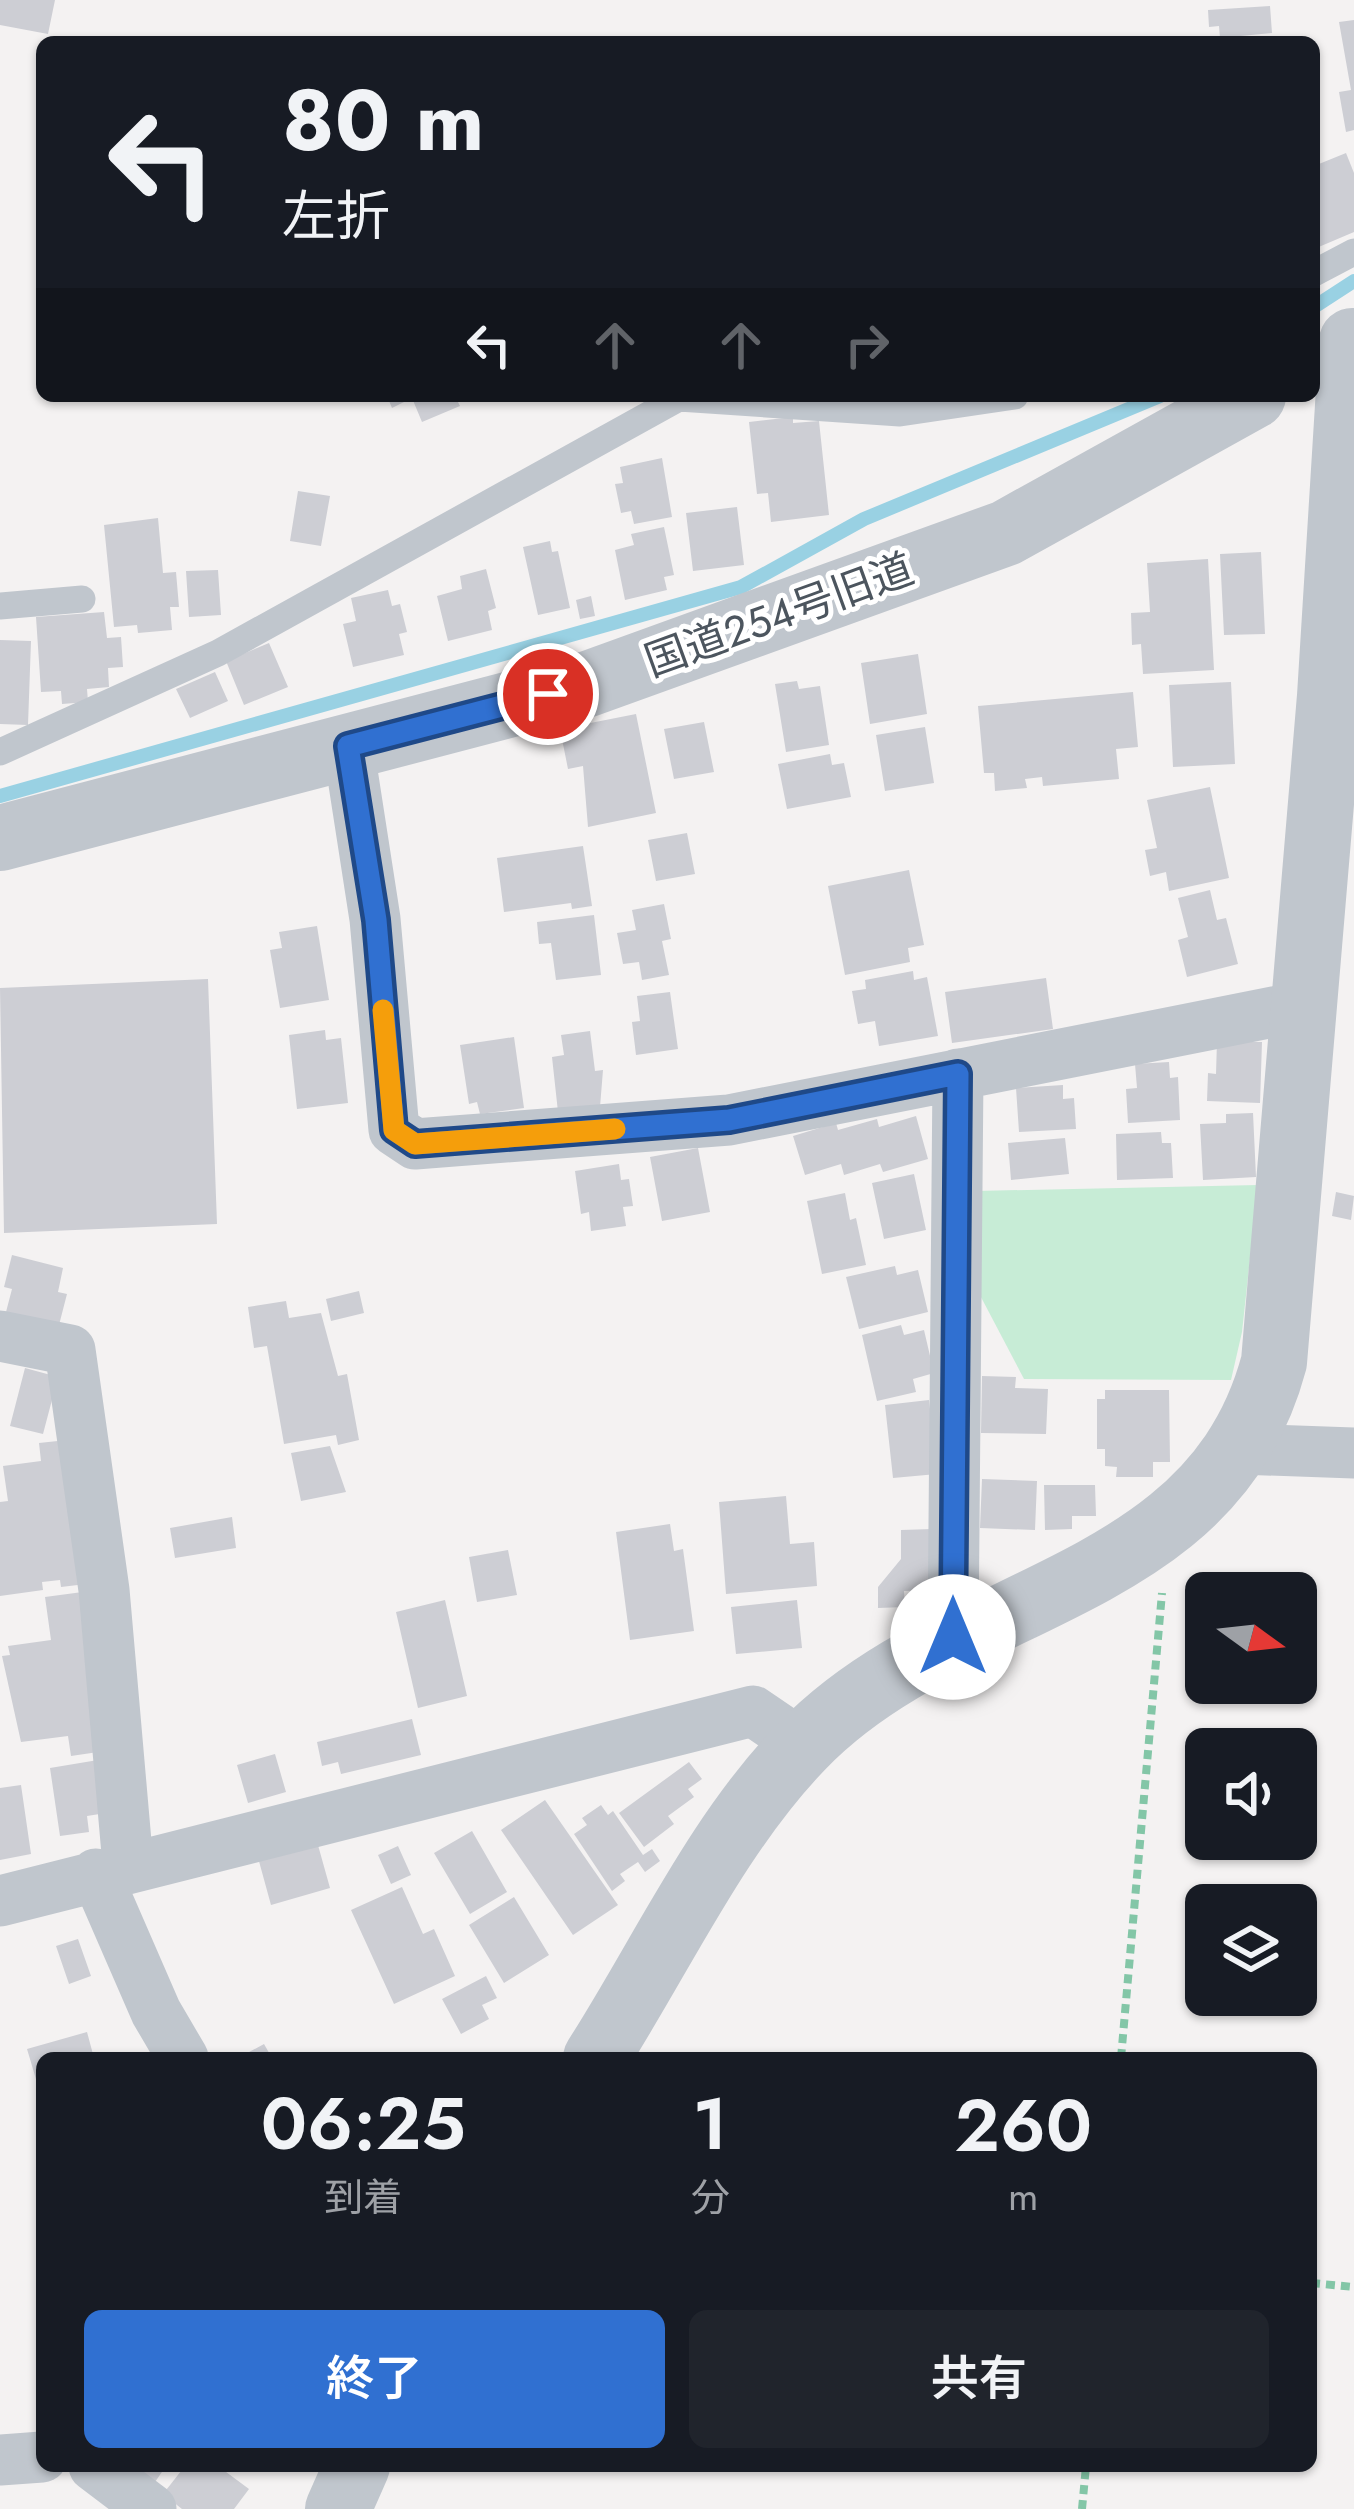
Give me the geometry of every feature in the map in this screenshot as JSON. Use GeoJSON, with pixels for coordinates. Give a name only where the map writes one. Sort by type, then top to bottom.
{"type":"FeatureCollection","features":[{"type":"Feature","properties":{"kind":"street"},"geometry":{"type":"LineString","coordinates":[[600,2052],[751,1808],[803,1745],[879,1684],[953,1637],[1114,1564],[1168,1526],[1240,1449],[1261,1413],[1274,1362],[1304,1006],[1332,941],[1340,348]]}},
{"type":"Feature","properties":{"kind":"street","name":"国道254号旧道"},"geometry":{"type":"LineString","coordinates":[[0,838],[588,684],[1006,533],[1242,402]]}},
{"type":"Feature","properties":{"kind":"street"},"geometry":{"type":"LineString","coordinates":[[348,746],[376,920],[394,1130],[415,1144],[729,1120],[1304,1006]]}},
{"type":"Feature","properties":{"kind":"street"},"geometry":{"type":"LineString","coordinates":[[953,1637],[958,1074]]}},
{"type":"Feature","properties":{"kind":"street"},"geometry":{"type":"LineString","coordinates":[[0,1336],[70,1350],[104,1590],[112,1869],[156,2012],[179,2052]]}},
{"type":"Feature","properties":{"kind":"street"},"geometry":{"type":"LineString","coordinates":[[1240,1449],[1354,1454]]}},
{"type":"Feature","properties":{"kind":"street"},"geometry":{"type":"LineString","coordinates":[[0,1901],[112,1869],[753,1711],[803,1745]]}},
{"type":"Feature","properties":{"kind":"street"},"geometry":{"type":"LineString","coordinates":[[0,2460],[36,2457]]}},
{"type":"Feature","properties":{"kind":"street"},"geometry":{"type":"LineString","coordinates":[[102,2472],[151,2509]]}},
{"type":"Feature","properties":{"kind":"street"},"geometry":{"type":"LineString","coordinates":[[338,2509],[354,2472]]}},
{"type":"Feature","properties":{"kind":"lane"},"geometry":{"type":"LineString","coordinates":[[1320,270],[1354,253]]}},
{"type":"Feature","properties":{"kind":"lane"},"geometry":{"type":"LineString","coordinates":[[0,752],[218,653],[672,402]]}},
{"type":"Feature","properties":{"kind":"lane"},"geometry":{"type":"LineString","coordinates":[[738,402],[901,413],[975,402]]}},
{"type":"Feature","properties":{"kind":"lane"},"geometry":{"type":"LineString","coordinates":[[0,606],[82,599]]}},
{"type":"Feature","properties":{"kind":"path"},"geometry":{"type":"LineString","coordinates":[[1122,2052],[1168,1526]]}},
{"type":"Feature","properties":{"kind":"path"},"geometry":{"type":"LineString","coordinates":[[1317,2284],[1354,2287]]}},
{"type":"Feature","properties":{"kind":"path"},"geometry":{"type":"LineString","coordinates":[[1082,2509],[1085,2472]]}},
{"type":"Feature","properties":{"kind":"green space"},"geometry":{"type":"Polygon","coordinates":[[[1258,1185],[1242,1332],[1231,1380],[1024,1379],[972,1280],[975,1191],[1258,1185]]]}},
{"type":"Feature","properties":{"kind":"building"},"geometry":{"type":"Polygon","coordinates":[[[0,0],[55,0],[48,34],[0,25],[0,0]]]}},
{"type":"Feature","properties":{"kind":"building"},"geometry":{"type":"Polygon","coordinates":[[[1270,6],[1272,33],[1220,36],[1219,26],[1209,27],[1208,10],[1270,6]]]}},
{"type":"Feature","properties":{"kind":"building"},"geometry":{"type":"Polygon","coordinates":[[[1354,20],[1354,130],[1346,132],[1339,92],[1351,90],[1339,22],[1354,20]]]}},
{"type":"Feature","properties":{"kind":"building"},"geometry":{"type":"Polygon","coordinates":[[[1346,153],[1354,173],[1354,232],[1320,246],[1320,164],[1346,153]]]}},
{"type":"Feature","properties":{"kind":"building"},"geometry":{"type":"Polygon","coordinates":[[[414,402],[458,402],[460,406],[422,422],[414,402]]]}},
{"type":"Feature","properties":{"kind":"building"},"geometry":{"type":"Polygon","coordinates":[[[793,417],[793,423],[819,421],[829,515],[771,522],[768,493],[757,494],[749,422],[793,417]]]}},
{"type":"Feature","properties":{"kind":"building"},"geometry":{"type":"Polygon","coordinates":[[[662,458],[672,517],[634,524],[631,511],[621,513],[615,484],[623,483],[620,467],[662,458]]]}},
{"type":"Feature","properties":{"kind":"building"},"geometry":{"type":"Polygon","coordinates":[[[298,491],[330,496],[321,546],[290,541],[298,491]]]}},
{"type":"Feature","properties":{"kind":"building"},"geometry":{"type":"Polygon","coordinates":[[[737,507],[744,565],[693,571],[686,513],[737,507]]]}},
{"type":"Feature","properties":{"kind":"building"},"geometry":{"type":"Polygon","coordinates":[[[158,518],[163,573],[176,572],[179,607],[170,607],[172,630],[138,633],[137,625],[114,627],[104,525],[158,518]]]}},
{"type":"Feature","properties":{"kind":"building"},"geometry":{"type":"Polygon","coordinates":[[[664,527],[674,575],[664,577],[667,590],[625,600],[615,550],[634,545],[631,534],[664,527]]]}},
{"type":"Feature","properties":{"kind":"building"},"geometry":{"type":"Polygon","coordinates":[[[550,541],[552,552],[558,551],[570,608],[538,615],[523,547],[550,541]]]}},
{"type":"Feature","properties":{"kind":"building"},"geometry":{"type":"Polygon","coordinates":[[[1261,552],[1265,634],[1224,635],[1220,554],[1261,552]]]}},
{"type":"Feature","properties":{"kind":"building"},"geometry":{"type":"Polygon","coordinates":[[[1208,559],[1214,670],[1143,674],[1141,644],[1132,645],[1131,613],[1150,612],[1147,563],[1208,559]]]}},
{"type":"Feature","properties":{"kind":"building"},"geometry":{"type":"Polygon","coordinates":[[[486,569],[496,608],[488,611],[492,630],[448,641],[437,596],[462,589],[460,576],[486,569]]]}},
{"type":"Feature","properties":{"kind":"building"},"geometry":{"type":"Polygon","coordinates":[[[218,570],[221,615],[189,617],[186,571],[218,570]]]}},
{"type":"Feature","properties":{"kind":"building"},"geometry":{"type":"Polygon","coordinates":[[[388,590],[392,606],[400,604],[407,632],[399,634],[404,655],[353,667],[343,624],[356,621],[351,598],[388,590]]]}},
{"type":"Feature","properties":{"kind":"building"},"geometry":{"type":"Polygon","coordinates":[[[591,596],[595,616],[580,619],[576,600],[591,596]]]}},
{"type":"Feature","properties":{"kind":"building"},"geometry":{"type":"Polygon","coordinates":[[[104,612],[107,638],[121,637],[123,667],[108,668],[109,687],[87,689],[88,702],[62,704],[61,691],[41,692],[36,617],[104,612]]]}},
{"type":"Feature","properties":{"kind":"building"},"geometry":{"type":"Polygon","coordinates":[[[0,640],[31,641],[28,725],[0,724],[0,640]]]}},
{"type":"Feature","properties":{"kind":"building"},"geometry":{"type":"Polygon","coordinates":[[[269,643],[288,687],[244,705],[226,661],[269,643]]]}},
{"type":"Feature","properties":{"kind":"building"},"geometry":{"type":"Polygon","coordinates":[[[918,654],[927,714],[870,724],[861,663],[918,654]]]}},
{"type":"Feature","properties":{"kind":"building"},"geometry":{"type":"Polygon","coordinates":[[[215,672],[228,701],[190,718],[176,689],[215,672]]]}},
{"type":"Feature","properties":{"kind":"building"},"geometry":{"type":"Polygon","coordinates":[[[797,681],[799,689],[820,686],[829,745],[786,752],[775,684],[797,681]]]}},
{"type":"Feature","properties":{"kind":"building"},"geometry":{"type":"Polygon","coordinates":[[[1231,682],[1235,764],[1173,767],[1169,685],[1231,682]]]}},
{"type":"Feature","properties":{"kind":"building"},"geometry":{"type":"Polygon","coordinates":[[[1133,692],[1138,747],[1116,749],[1119,779],[1043,786],[1042,777],[1025,779],[1027,788],[995,791],[994,773],[984,773],[978,706],[1133,692]]]}},
{"type":"Feature","properties":{"kind":"building"},"geometry":{"type":"Polygon","coordinates":[[[636,714],[656,813],[588,827],[583,766],[568,769],[560,729],[636,714]]]}},
{"type":"Feature","properties":{"kind":"building"},"geometry":{"type":"Polygon","coordinates":[[[704,722],[714,772],[674,779],[664,729],[704,722]]]}},
{"type":"Feature","properties":{"kind":"building"},"geometry":{"type":"Polygon","coordinates":[[[925,727],[934,783],[885,791],[876,735],[925,727]]]}},
{"type":"Feature","properties":{"kind":"building"},"geometry":{"type":"Polygon","coordinates":[[[830,754],[832,765],[844,763],[851,797],[787,809],[778,764],[830,754]]]}},
{"type":"Feature","properties":{"kind":"building"},"geometry":{"type":"Polygon","coordinates":[[[1210,787],[1229,878],[1169,891],[1166,872],[1150,876],[1145,850],[1157,848],[1147,800],[1210,787]]]}},
{"type":"Feature","properties":{"kind":"building"},"geometry":{"type":"Polygon","coordinates":[[[687,833],[695,874],[656,881],[648,840],[687,833]]]}},
{"type":"Feature","properties":{"kind":"building"},"geometry":{"type":"Polygon","coordinates":[[[583,846],[592,906],[572,909],[571,903],[504,912],[497,858],[583,846]]]}},
{"type":"Feature","properties":{"kind":"building"},"geometry":{"type":"Polygon","coordinates":[[[909,870],[924,945],[908,948],[910,962],[845,975],[828,886],[909,870]]]}},
{"type":"Feature","properties":{"kind":"building"},"geometry":{"type":"Polygon","coordinates":[[[1210,890],[1217,920],[1226,918],[1238,964],[1187,977],[1178,940],[1188,937],[1178,898],[1210,890]]]}},
{"type":"Feature","properties":{"kind":"building"},"geometry":{"type":"Polygon","coordinates":[[[664,904],[671,939],[662,941],[669,975],[642,980],[639,962],[623,964],[617,933],[636,930],[632,910],[664,904]]]}},
{"type":"Feature","properties":{"kind":"building"},"geometry":{"type":"Polygon","coordinates":[[[594,915],[601,975],[556,980],[551,943],[539,944],[537,922],[594,915]]]}},
{"type":"Feature","properties":{"kind":"building"},"geometry":{"type":"Polygon","coordinates":[[[317,926],[329,1000],[280,1008],[270,950],[282,948],[279,932],[317,926]]]}},
{"type":"Feature","properties":{"kind":"building"},"geometry":{"type":"Polygon","coordinates":[[[913,971],[914,980],[927,977],[938,1036],[879,1046],[875,1021],[858,1024],[852,991],[866,989],[865,980],[913,971]]]}},
{"type":"Feature","properties":{"kind":"building"},"geometry":{"type":"Polygon","coordinates":[[[1046,978],[1053,1029],[952,1043],[945,992],[1046,978]]]}},
{"type":"Feature","properties":{"kind":"building"},"geometry":{"type":"Polygon","coordinates":[[[208,979],[217,1224],[4,1233],[0,988],[208,979]]]}},
{"type":"Feature","properties":{"kind":"building"},"geometry":{"type":"Polygon","coordinates":[[[670,992],[678,1049],[636,1055],[632,1022],[640,1021],[637,996],[670,992]]]}},
{"type":"Feature","properties":{"kind":"building"},"geometry":{"type":"Polygon","coordinates":[[[325,1030],[326,1040],[341,1038],[348,1103],[297,1109],[289,1035],[325,1030]]]}},
{"type":"Feature","properties":{"kind":"building"},"geometry":{"type":"Polygon","coordinates":[[[590,1031],[595,1071],[603,1070],[600,1107],[558,1112],[552,1057],[564,1055],[561,1035],[590,1031]]]}},
{"type":"Feature","properties":{"kind":"building"},"geometry":{"type":"Polygon","coordinates":[[[514,1037],[524,1108],[480,1114],[477,1102],[469,1104],[460,1045],[514,1037]]]}},
{"type":"Feature","properties":{"kind":"building"},"geometry":{"type":"Polygon","coordinates":[[[1217,1041],[1262,1042],[1260,1103],[1207,1101],[1208,1073],[1216,1074],[1217,1041]]]}},
{"type":"Feature","properties":{"kind":"building"},"geometry":{"type":"Polygon","coordinates":[[[1169,1062],[1170,1078],[1178,1077],[1180,1120],[1128,1123],[1126,1089],[1137,1088],[1135,1064],[1169,1062]]]}},
{"type":"Feature","properties":{"kind":"building"},"geometry":{"type":"Polygon","coordinates":[[[1063,1085],[1063,1099],[1074,1098],[1076,1129],[1019,1132],[1016,1088],[1063,1085]]]}},
{"type":"Feature","properties":{"kind":"building"},"geometry":{"type":"Polygon","coordinates":[[[1253,1113],[1256,1177],[1203,1180],[1200,1124],[1226,1123],[1226,1114],[1253,1113]]]}},
{"type":"Feature","properties":{"kind":"building"},"geometry":{"type":"Polygon","coordinates":[[[916,1116],[928,1159],[883,1172],[880,1164],[844,1175],[841,1164],[805,1175],[793,1136],[836,1123],[838,1130],[877,1119],[879,1127],[916,1116]]]}},
{"type":"Feature","properties":{"kind":"building"},"geometry":{"type":"Polygon","coordinates":[[[1161,1132],[1162,1143],[1171,1143],[1173,1178],[1117,1180],[1116,1134],[1161,1132]]]}},
{"type":"Feature","properties":{"kind":"building"},"geometry":{"type":"Polygon","coordinates":[[[1065,1138],[1069,1174],[1011,1180],[1008,1143],[1065,1138]]]}},
{"type":"Feature","properties":{"kind":"building"},"geometry":{"type":"Polygon","coordinates":[[[698,1148],[710,1212],[662,1221],[650,1157],[698,1148]]]}},
{"type":"Feature","properties":{"kind":"building"},"geometry":{"type":"Polygon","coordinates":[[[619,1164],[621,1180],[629,1179],[633,1206],[623,1207],[626,1226],[591,1231],[589,1212],[581,1214],[575,1171],[619,1164]]]}},
{"type":"Feature","properties":{"kind":"building"},"geometry":{"type":"Polygon","coordinates":[[[914,1174],[926,1230],[884,1239],[872,1183],[914,1174]]]}},
{"type":"Feature","properties":{"kind":"building"},"geometry":{"type":"Polygon","coordinates":[[[1336,1192],[1354,1196],[1351,1220],[1332,1216],[1336,1192]]]}},
{"type":"Feature","properties":{"kind":"building"},"geometry":{"type":"Polygon","coordinates":[[[845,1193],[866,1265],[822,1274],[807,1201],[845,1193]]]}},
{"type":"Feature","properties":{"kind":"building"},"geometry":{"type":"Polygon","coordinates":[[[12,1255],[63,1268],[58,1292],[67,1294],[59,1325],[6,1312],[12,1289],[4,1287],[12,1255]]]}},
{"type":"Feature","properties":{"kind":"building"},"geometry":{"type":"Polygon","coordinates":[[[895,1266],[897,1275],[918,1270],[928,1312],[859,1329],[846,1277],[895,1266]]]}},
{"type":"Feature","properties":{"kind":"building"},"geometry":{"type":"Polygon","coordinates":[[[359,1291],[364,1313],[331,1321],[326,1299],[359,1291]]]}},
{"type":"Feature","properties":{"kind":"building"},"geometry":{"type":"Polygon","coordinates":[[[286,1301],[289,1318],[321,1313],[338,1376],[347,1374],[359,1440],[338,1445],[336,1435],[284,1444],[267,1346],[254,1348],[248,1307],[286,1301]]]}},
{"type":"Feature","properties":{"kind":"building"},"geometry":{"type":"Polygon","coordinates":[[[901,1325],[904,1335],[924,1330],[934,1373],[913,1379],[916,1392],[877,1401],[862,1335],[901,1325]]]}},
{"type":"Feature","properties":{"kind":"building"},"geometry":{"type":"Polygon","coordinates":[[[25,1368],[58,1377],[43,1434],[10,1426],[25,1368]]]}},
{"type":"Feature","properties":{"kind":"building"},"geometry":{"type":"Polygon","coordinates":[[[982,1376],[1016,1377],[1015,1388],[1048,1389],[1046,1434],[981,1433],[982,1376]]]}},
{"type":"Feature","properties":{"kind":"building"},"geometry":{"type":"Polygon","coordinates":[[[1105,1390],[1169,1390],[1170,1462],[1153,1462],[1153,1477],[1116,1477],[1117,1467],[1105,1466],[1105,1449],[1097,1449],[1097,1399],[1105,1399],[1105,1390]]]}},
{"type":"Feature","properties":{"kind":"building"},"geometry":{"type":"Polygon","coordinates":[[[929,1400],[937,1474],[893,1478],[885,1405],[929,1400]]]}},
{"type":"Feature","properties":{"kind":"building"},"geometry":{"type":"Polygon","coordinates":[[[67,1440],[86,1584],[61,1587],[60,1580],[42,1582],[43,1590],[0,1596],[0,1502],[8,1501],[3,1466],[41,1461],[39,1443],[67,1440]]]}},
{"type":"Feature","properties":{"kind":"building"},"geometry":{"type":"Polygon","coordinates":[[[330,1446],[346,1492],[301,1501],[291,1453],[330,1446]]]}},
{"type":"Feature","properties":{"kind":"building"},"geometry":{"type":"Polygon","coordinates":[[[982,1479],[1037,1481],[1035,1530],[980,1528],[982,1479]]]}},
{"type":"Feature","properties":{"kind":"building"},"geometry":{"type":"Polygon","coordinates":[[[1044,1485],[1095,1485],[1096,1516],[1072,1516],[1072,1529],[1045,1530],[1044,1485]]]}},
{"type":"Feature","properties":{"kind":"building"},"geometry":{"type":"Polygon","coordinates":[[[786,1496],[790,1544],[814,1542],[817,1586],[726,1594],[719,1502],[786,1496]]]}},
{"type":"Feature","properties":{"kind":"building"},"geometry":{"type":"Polygon","coordinates":[[[232,1517],[236,1548],[175,1558],[170,1528],[232,1517]]]}},
{"type":"Feature","properties":{"kind":"building"},"geometry":{"type":"Polygon","coordinates":[[[670,1524],[674,1551],[683,1549],[694,1631],[630,1640],[616,1532],[670,1524]]]}},
{"type":"Feature","properties":{"kind":"building"},"geometry":{"type":"Polygon","coordinates":[[[933,1529],[935,1590],[904,1591],[905,1607],[878,1608],[878,1587],[901,1559],[901,1530],[933,1529]]]}},
{"type":"Feature","properties":{"kind":"building"},"geometry":{"type":"Polygon","coordinates":[[[508,1550],[517,1595],[477,1602],[469,1557],[508,1550]]]}},
{"type":"Feature","properties":{"kind":"building"},"geometry":{"type":"Polygon","coordinates":[[[90,1591],[105,1751],[71,1756],[68,1736],[21,1742],[2,1656],[10,1655],[8,1646],[51,1640],[45,1597],[90,1591]]]}},
{"type":"Feature","properties":{"kind":"building"},"geometry":{"type":"Polygon","coordinates":[[[445,1600],[467,1696],[418,1708],[396,1612],[445,1600]]]}},
{"type":"Feature","properties":{"kind":"building"},"geometry":{"type":"Polygon","coordinates":[[[797,1600],[802,1648],[736,1654],[731,1607],[797,1600]]]}},
{"type":"Feature","properties":{"kind":"building"},"geometry":{"type":"Polygon","coordinates":[[[412,1719],[421,1755],[341,1774],[338,1762],[322,1766],[317,1742],[412,1719]]]}},
{"type":"Feature","properties":{"kind":"building"},"geometry":{"type":"Polygon","coordinates":[[[275,1754],[286,1792],[248,1803],[237,1765],[275,1754]]]}},
{"type":"Feature","properties":{"kind":"building"},"geometry":{"type":"Polygon","coordinates":[[[98,1760],[106,1813],[87,1816],[89,1832],[60,1836],[50,1768],[98,1760]]]}},
{"type":"Feature","properties":{"kind":"building"},"geometry":{"type":"Polygon","coordinates":[[[689,1762],[702,1779],[688,1789],[694,1797],[668,1816],[674,1824],[644,1847],[619,1813],[689,1762]]]}},
{"type":"Feature","properties":{"kind":"building"},"geometry":{"type":"Polygon","coordinates":[[[21,1785],[31,1854],[0,1860],[0,1788],[21,1785]]]}},
{"type":"Feature","properties":{"kind":"building"},"geometry":{"type":"Polygon","coordinates":[[[545,1800],[618,1905],[573,1935],[501,1830],[545,1800]]]}},
{"type":"Feature","properties":{"kind":"building"},"geometry":{"type":"Polygon","coordinates":[[[601,1805],[608,1815],[613,1811],[643,1855],[652,1849],[660,1861],[645,1872],[638,1862],[620,1874],[625,1881],[612,1891],[574,1834],[587,1825],[582,1818],[601,1805]]]}},
{"type":"Feature","properties":{"kind":"building"},"geometry":{"type":"Polygon","coordinates":[[[472,1831],[507,1892],[470,1914],[434,1853],[472,1831]]]}},
{"type":"Feature","properties":{"kind":"building"},"geometry":{"type":"Polygon","coordinates":[[[316,1838],[330,1888],[271,1905],[257,1854],[316,1838]]]}},
{"type":"Feature","properties":{"kind":"building"},"geometry":{"type":"Polygon","coordinates":[[[398,1846],[411,1875],[391,1884],[378,1855],[398,1846]]]}},
{"type":"Feature","properties":{"kind":"building"},"geometry":{"type":"Polygon","coordinates":[[[402,1887],[423,1934],[434,1929],[455,1976],[394,2004],[351,1910],[402,1887]]]}},
{"type":"Feature","properties":{"kind":"building"},"geometry":{"type":"Polygon","coordinates":[[[514,1897],[549,1955],[504,1983],[469,1925],[514,1897]]]}},
{"type":"Feature","properties":{"kind":"building"},"geometry":{"type":"Polygon","coordinates":[[[78,1939],[91,1976],[69,1984],[56,1946],[78,1939]]]}},
{"type":"Feature","properties":{"kind":"building"},"geometry":{"type":"Polygon","coordinates":[[[486,1976],[497,1998],[482,2005],[489,2019],[461,2034],[442,1999],[486,1976]]]}},
{"type":"Feature","properties":{"kind":"building"},"geometry":{"type":"Polygon","coordinates":[[[87,2032],[92,2052],[36,2052],[36,2079],[27,2049],[87,2032]]]}},
{"type":"Feature","properties":{"kind":"building"},"geometry":{"type":"Polygon","coordinates":[[[135,2472],[162,2472],[153,2485],[135,2472]]]}},
{"type":"Feature","properties":{"kind":"building"},"geometry":{"type":"Polygon","coordinates":[[[180,2472],[226,2472],[249,2489],[234,2509],[182,2509],[163,2494],[180,2472]]]}},
{"type":"Feature","properties":{"kind":"waterway"},"geometry":{"type":"LineString","coordinates":[[1320,303],[1354,281]]}},
{"type":"Feature","properties":{"kind":"waterway"},"geometry":{"type":"LineString","coordinates":[[0,796],[741,587],[864,519],[1146,402]]}},
{"type":"Feature","properties":{"kind":"slow traffic"},"geometry":{"type":"LineString","coordinates":[[383,1010],[394,1130],[415,1144],[615,1129]]}},
{"type":"Feature","properties":{"kind":"route"},"geometry":{"type":"LineString","coordinates":[[548,694],[348,746],[376,920],[394,1130],[415,1144],[729,1120],[958,1074],[953,1637]]}}]}
